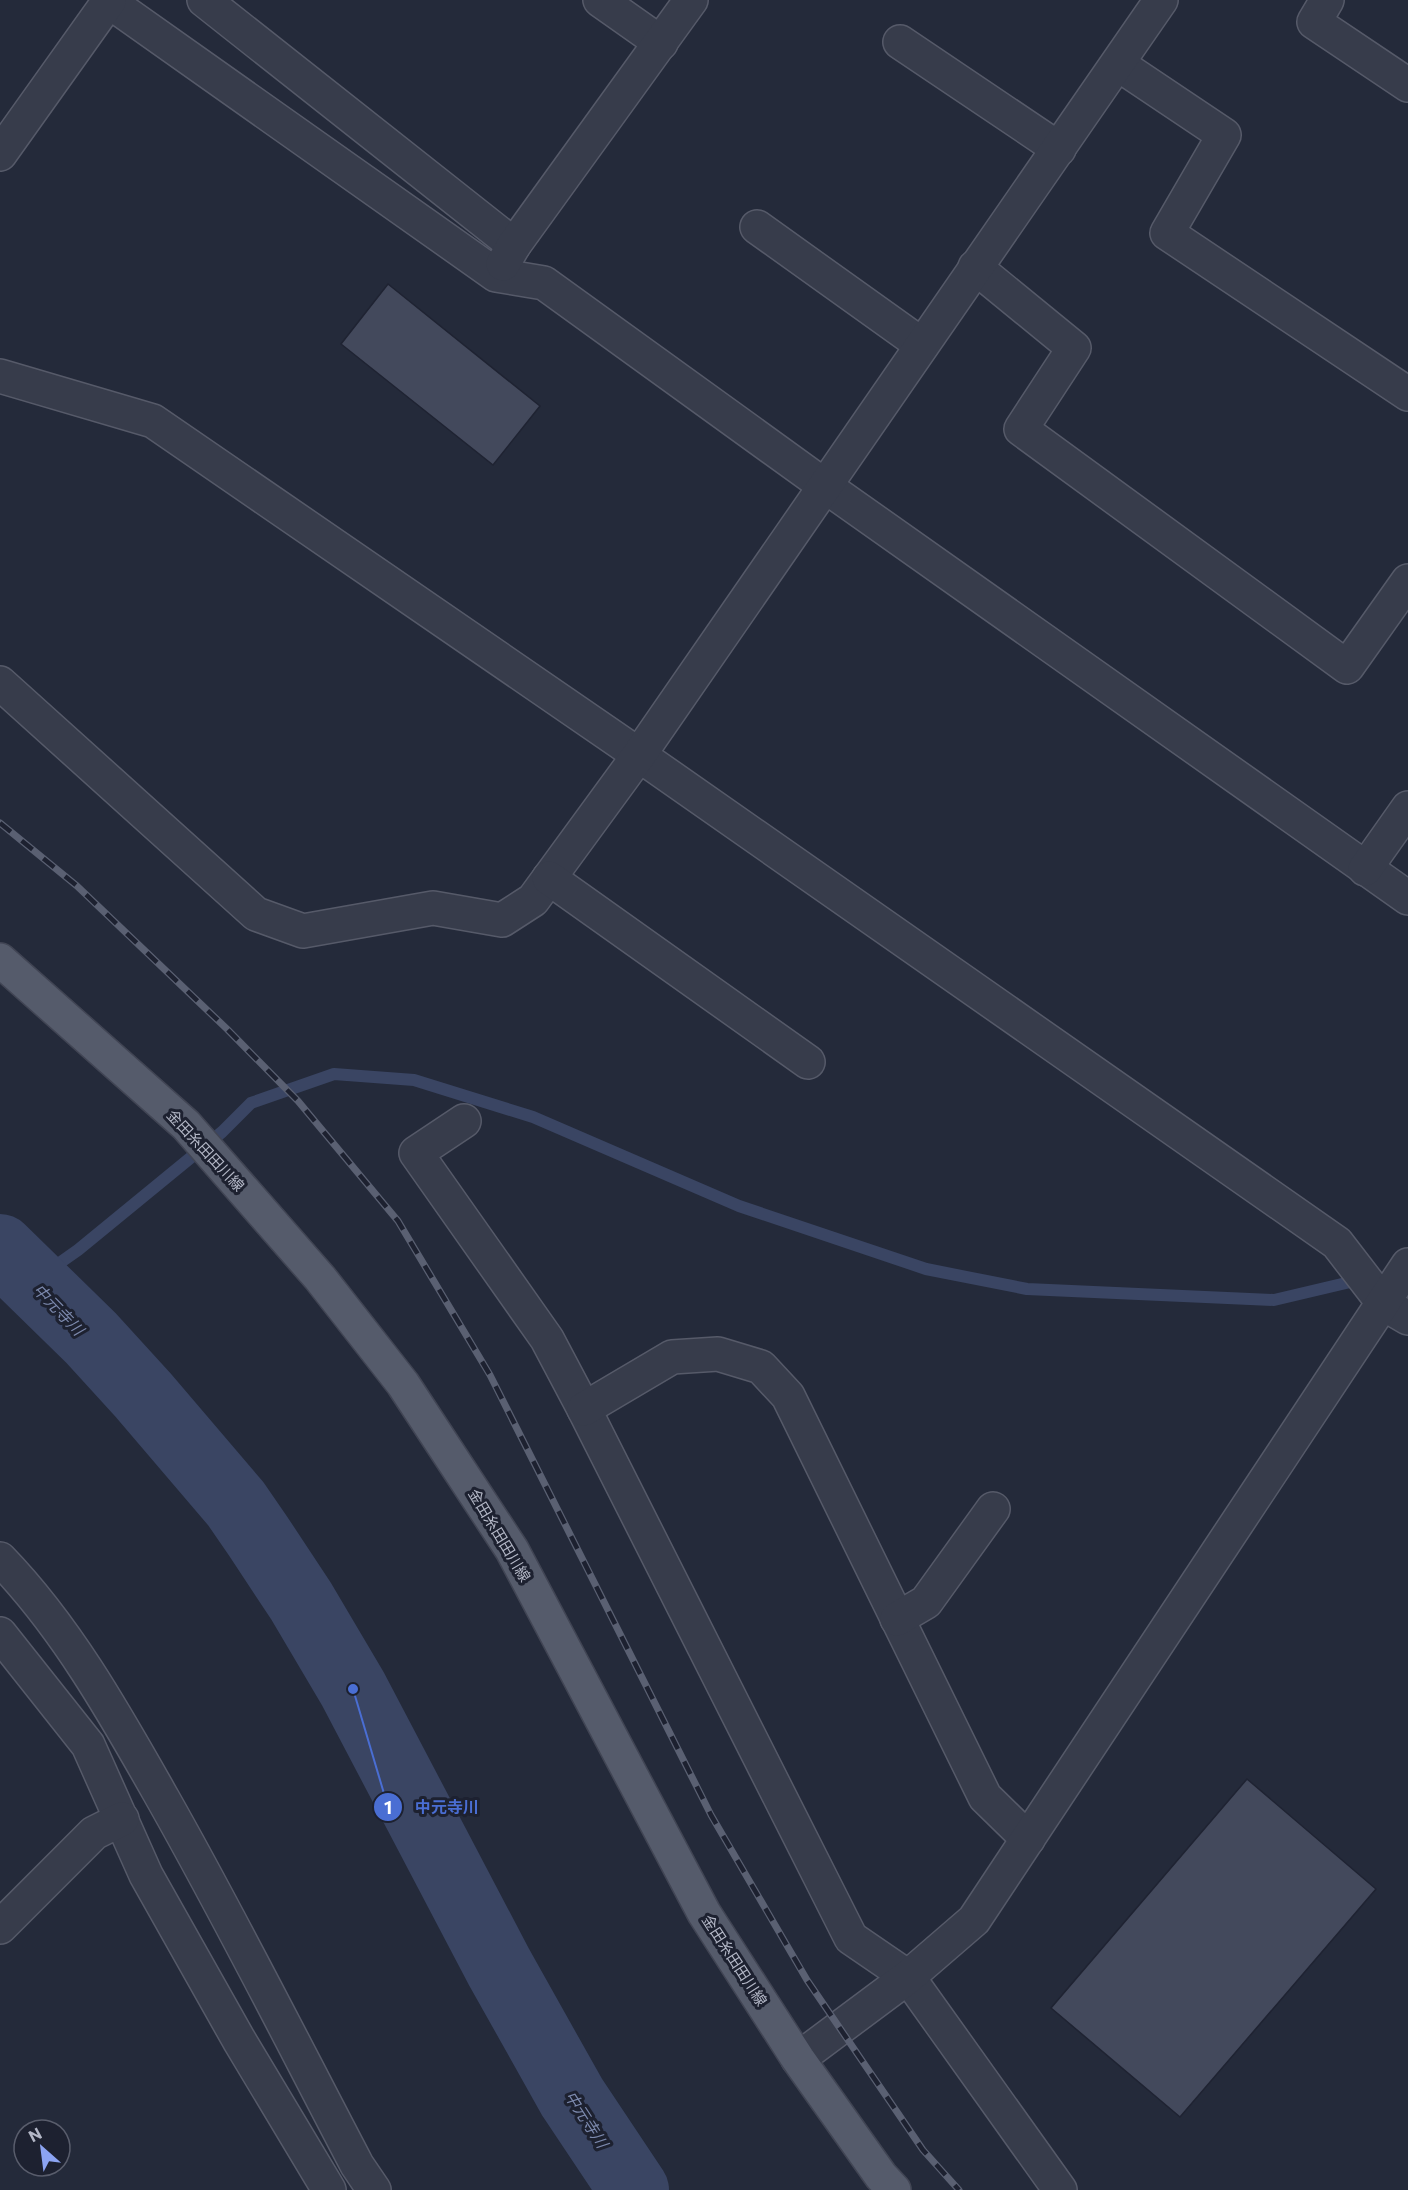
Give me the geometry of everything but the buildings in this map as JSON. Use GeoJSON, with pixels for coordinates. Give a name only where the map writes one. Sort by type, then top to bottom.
{"type":"FeatureCollection","features":[{"type":"Feature","properties":{"kind":"main road","name":"金田糸田田川線"},"geometry":{"type":"LineString","coordinates":[[0,960],[186,1125],[320,1278],[403,1384],[512,1550],[704,1913],[798,2059],[881,2176],[894,2190]]}},
{"type":"Feature","properties":{"kind":"street"},"geometry":{"type":"LineString","coordinates":[[204,0],[514,245]]}},
{"type":"Feature","properties":{"kind":"street"},"geometry":{"type":"LineString","coordinates":[[600,0],[661,44]]}},
{"type":"Feature","properties":{"kind":"street"},"geometry":{"type":"LineString","coordinates":[[496,276],[514,245],[691,0]]}},
{"type":"Feature","properties":{"kind":"street"},"geometry":{"type":"LineString","coordinates":[[0,683],[256,914],[303,931],[433,908],[502,920],[533,900],[639,755],[1161,0]]}},
{"type":"Feature","properties":{"kind":"street"},"geometry":{"type":"LineString","coordinates":[[1327,0],[1314,22],[1408,85]]}},
{"type":"Feature","properties":{"kind":"street"},"geometry":{"type":"LineString","coordinates":[[0,154],[108,1],[496,276],[544,283],[825,486],[1408,898]]}},
{"type":"Feature","properties":{"kind":"street"},"geometry":{"type":"LineString","coordinates":[[900,42],[1059,149]]}},
{"type":"Feature","properties":{"kind":"street"},"geometry":{"type":"LineString","coordinates":[[1118,64],[1224,135],[1167,233],[1408,394]]}},
{"type":"Feature","properties":{"kind":"street"},"geometry":{"type":"LineString","coordinates":[[757,227],[922,345]]}},
{"type":"Feature","properties":{"kind":"street"},"geometry":{"type":"LineString","coordinates":[[975,267],[1074,348],[1021,429],[1347,667],[1408,581]]}},
{"type":"Feature","properties":{"kind":"street"},"geometry":{"type":"LineString","coordinates":[[0,376],[153,422],[639,755],[1337,1243],[1396,1311]]}},
{"type":"Feature","properties":{"kind":"street"},"geometry":{"type":"LineString","coordinates":[[1365,869],[1408,808]]}},
{"type":"Feature","properties":{"kind":"street"},"geometry":{"type":"LineString","coordinates":[[549,878],[808,1062]]}},
{"type":"Feature","properties":{"kind":"street"},"geometry":{"type":"LineString","coordinates":[[464,1121],[416,1153],[547,1339],[851,1938],[908,1977],[1060,2190]]}},
{"type":"Feature","properties":{"kind":"street"},"geometry":{"type":"LineString","coordinates":[[798,2059],[908,1977],[974,1920],[1396,1311],[1408,1265]]}},
{"type":"Feature","properties":{"kind":"street"},"geometry":{"type":"LineString","coordinates":[[584,1409],[672,1357],[718,1354],[761,1367],[788,1396],[985,1797],[1028,1839]]}},
{"type":"Feature","properties":{"kind":"street"},"geometry":{"type":"LineString","coordinates":[[897,1619],[926,1602],[993,1509]]}},
{"type":"Feature","properties":{"kind":"street"},"geometry":{"type":"LineString","coordinates":[[0,1559],[27,1587],[111,1706],[187,1842],[357,2165],[374,2190]]}},
{"type":"Feature","properties":{"kind":"street"},"geometry":{"type":"LineString","coordinates":[[0,1634],[88,1744],[146,1875],[239,2040],[329,2190]]}},
{"type":"Feature","properties":{"kind":"street"},"geometry":{"type":"LineString","coordinates":[[0,1927],[94,1833],[122,1819]]}},
{"type":"Feature","properties":{"kind":"waterway"},"geometry":{"type":"LineString","coordinates":[[34,1281],[78,1250],[222,1132],[251,1103],[334,1074],[414,1080],[533,1117],[739,1206],[926,1269],[1027,1289],[1274,1300],[1363,1279]]}},
{"type":"Feature","properties":{"kind":"waterway","name":"中元寺川"},"geometry":{"type":"LineString","coordinates":[[0,1249],[91,1338],[143,1395],[236,1504],[258,1536],[301,1601],[353,1689],[499,1967],[572,2097],[634,2190]]}},
{"type":"Feature","properties":{"kind":"railway"},"geometry":{"type":"LineString","coordinates":[[0,823],[77,886],[227,1029],[298,1101],[398,1221],[490,1375],[711,1815],[807,1980],[923,2150],[959,2190]]}},
{"type":"Feature","properties":{"kind":"place","name":"中元寺川"},"geometry":{"type":"Point","coordinates":[353,1689]}}]}
